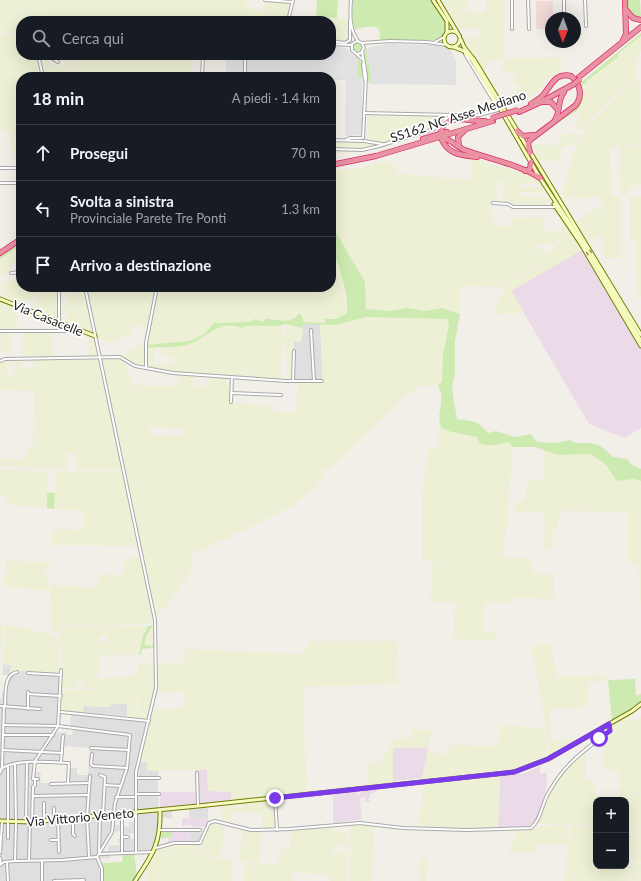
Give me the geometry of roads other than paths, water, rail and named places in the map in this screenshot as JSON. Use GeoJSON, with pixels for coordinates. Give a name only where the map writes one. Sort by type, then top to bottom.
{"type":"FeatureCollection","features":[{"type":"Feature","properties":{"kind":"highway"},"geometry":{"type":"LineString","coordinates":[[617,48],[626,34],[625,0]]}},
{"type":"Feature","properties":{"kind":"highway"},"geometry":{"type":"LineString","coordinates":[[625,9],[633,18],[641,20]]}},
{"type":"Feature","properties":{"kind":"highway","name":"SS162 NC Asse Mediano"},"geometry":{"type":"LineString","coordinates":[[580,78],[641,27]]}},
{"type":"Feature","properties":{"kind":"highway","name":"SS162 NC Asse Mediano"},"geometry":{"type":"LineString","coordinates":[[519,111],[573,83],[641,31]]}},
{"type":"Feature","properties":{"kind":"highway"},"geometry":{"type":"LineString","coordinates":[[530,153],[528,144],[535,134],[570,110],[580,100],[580,88],[571,76],[558,76],[544,95],[532,104]]}},
{"type":"Feature","properties":{"kind":"highway","name":"SS162 NC Asse Mediano"},"geometry":{"type":"LineString","coordinates":[[391,150],[441,139],[465,129],[519,111],[541,102],[568,88],[573,83]]}},
{"type":"Feature","properties":{"kind":"highway"},"geometry":{"type":"LineString","coordinates":[[555,120],[560,98],[568,88]]}},
{"type":"Feature","properties":{"kind":"highway"},"geometry":{"type":"LineString","coordinates":[[541,102],[550,102],[558,110]]}},
{"type":"Feature","properties":{"kind":"highway"},"geometry":{"type":"LineString","coordinates":[[441,132],[443,126],[452,119],[485,121]]}},
{"type":"Feature","properties":{"kind":"highway","name":"SS162 NC Asse Mediano"},"geometry":{"type":"LineString","coordinates":[[336,162],[376,155],[493,119]]}},
{"type":"Feature","properties":{"kind":"highway"},"geometry":{"type":"LineString","coordinates":[[459,146],[458,137],[465,129]]}},
{"type":"Feature","properties":{"kind":"highway"},"geometry":{"type":"LineString","coordinates":[[517,131],[526,136],[535,134]]}},
{"type":"Feature","properties":{"kind":"highway"},"geometry":{"type":"LineString","coordinates":[[485,158],[449,151],[441,139],[448,138],[462,150],[525,171],[540,178]]}},
{"type":"Feature","properties":{"kind":"highway"},"geometry":{"type":"LineString","coordinates":[[525,171],[530,170],[531,162]]}},
{"type":"Feature","properties":{"kind":"highway"},"geometry":{"type":"LineString","coordinates":[[0,250],[16,241]]}},
{"type":"Feature","properties":{"kind":"highway"},"geometry":{"type":"LineString","coordinates":[[0,253],[16,242]]}},
{"type":"Feature","properties":{"kind":"main road"},"geometry":{"type":"LineString","coordinates":[[434,0],[447,21],[449,28],[444,37],[447,45],[464,51],[472,60],[540,178],[641,335]]}},
{"type":"Feature","properties":{"kind":"main road"},"geometry":{"type":"LineString","coordinates":[[438,0],[641,341]]}},
{"type":"Feature","properties":{"kind":"main road"},"geometry":{"type":"LineString","coordinates":[[447,32],[452,30],[457,32]]}},
{"type":"Feature","properties":{"kind":"main road"},"geometry":{"type":"LineString","coordinates":[[454,47],[461,40]]}},
{"type":"Feature","properties":{"kind":"main road"},"geometry":{"type":"LineString","coordinates":[[551,195],[556,207],[588,252],[641,346]]}},
{"type":"Feature","properties":{"kind":"main road","name":"Via Casacelle"},"geometry":{"type":"LineString","coordinates":[[0,299],[95,336]]}},
{"type":"Feature","properties":{"kind":"main road","name":"Via Vittorio Veneto"},"geometry":{"type":"LineString","coordinates":[[1,822],[44,821],[160,810],[514,772],[541,762],[632,711],[641,704]]}},
{"type":"Feature","properties":{"kind":"main road"},"geometry":{"type":"LineString","coordinates":[[135,881],[156,848],[161,830],[160,810]]}},
{"type":"Feature","properties":{"kind":"street"},"geometry":{"type":"LineString","coordinates":[[265,0],[292,1],[289,16]]}},
{"type":"Feature","properties":{"kind":"street"},"geometry":{"type":"LineString","coordinates":[[336,42],[345,43],[350,40],[351,0]]}},
{"type":"Feature","properties":{"kind":"street"},"geometry":{"type":"LineString","coordinates":[[512,0],[512,29]]}},
{"type":"Feature","properties":{"kind":"street"},"geometry":{"type":"LineString","coordinates":[[528,0],[529,29]]}},
{"type":"Feature","properties":{"kind":"street"},"geometry":{"type":"LineString","coordinates":[[564,0],[564,12]]}},
{"type":"Feature","properties":{"kind":"street"},"geometry":{"type":"LineString","coordinates":[[585,0],[586,26]]}},
{"type":"Feature","properties":{"kind":"street"},"geometry":{"type":"LineString","coordinates":[[350,18],[354,35],[352,50]]}},
{"type":"Feature","properties":{"kind":"street"},"geometry":{"type":"LineString","coordinates":[[354,35],[362,43],[370,44],[384,42],[434,42],[447,45]]}},
{"type":"Feature","properties":{"kind":"street"},"geometry":{"type":"LineString","coordinates":[[434,42],[444,37]]}},
{"type":"Feature","properties":{"kind":"street"},"geometry":{"type":"LineString","coordinates":[[343,45],[353,44],[359,41]]}},
{"type":"Feature","properties":{"kind":"street"},"geometry":{"type":"LineString","coordinates":[[336,43],[352,50],[363,62]]}},
{"type":"Feature","properties":{"kind":"street"},"geometry":{"type":"LineString","coordinates":[[362,43],[364,48]]}},
{"type":"Feature","properties":{"kind":"street"},"geometry":{"type":"LineString","coordinates":[[357,54],[370,44]]}},
{"type":"Feature","properties":{"kind":"street"},"geometry":{"type":"LineString","coordinates":[[362,51],[365,81],[362,139]]}},
{"type":"Feature","properties":{"kind":"street"},"geometry":{"type":"LineString","coordinates":[[464,51],[493,100],[493,107],[487,113]]}},
{"type":"Feature","properties":{"kind":"street"},"geometry":{"type":"LineString","coordinates":[[39,60],[42,72]]}},
{"type":"Feature","properties":{"kind":"street"},"geometry":{"type":"LineString","coordinates":[[202,72],[203,60]]}},
{"type":"Feature","properties":{"kind":"street"},"geometry":{"type":"LineString","coordinates":[[245,60],[245,72]]}},
{"type":"Feature","properties":{"kind":"street"},"geometry":{"type":"LineString","coordinates":[[493,107],[504,114]]}},
{"type":"Feature","properties":{"kind":"street"},"geometry":{"type":"LineString","coordinates":[[364,113],[451,116],[479,115],[498,110]]}},
{"type":"Feature","properties":{"kind":"street"},"geometry":{"type":"LineString","coordinates":[[336,149],[362,150],[383,144],[434,129],[442,121],[451,116]]}},
{"type":"Feature","properties":{"kind":"street"},"geometry":{"type":"LineString","coordinates":[[336,140],[346,140],[350,138],[362,139],[383,144]]}},
{"type":"Feature","properties":{"kind":"street"},"geometry":{"type":"LineString","coordinates":[[0,168],[16,168]]}},
{"type":"Feature","properties":{"kind":"street"},"geometry":{"type":"LineString","coordinates":[[0,183],[16,183]]}},
{"type":"Feature","properties":{"kind":"street"},"geometry":{"type":"LineString","coordinates":[[493,204],[508,204],[513,207],[556,207]]}},
{"type":"Feature","properties":{"kind":"street"},"geometry":{"type":"LineString","coordinates":[[11,273],[16,272]]}},
{"type":"Feature","properties":{"kind":"street"},"geometry":{"type":"LineString","coordinates":[[59,292],[59,322]]}},
{"type":"Feature","properties":{"kind":"street"},"geometry":{"type":"LineString","coordinates":[[86,292],[155,620],[156,688],[136,778],[136,852]]}},
{"type":"Feature","properties":{"kind":"street"},"geometry":{"type":"LineString","coordinates":[[146,368],[146,343],[156,292]]}},
{"type":"Feature","properties":{"kind":"street"},"geometry":{"type":"LineString","coordinates":[[0,331],[72,331],[76,329]]}},
{"type":"Feature","properties":{"kind":"street"},"geometry":{"type":"LineString","coordinates":[[311,330],[314,381]]}},
{"type":"Feature","properties":{"kind":"street"},"geometry":{"type":"LineString","coordinates":[[293,382],[294,351]]}},
{"type":"Feature","properties":{"kind":"street"},"geometry":{"type":"LineString","coordinates":[[0,361],[7,359],[122,357],[132,364],[173,373],[293,382],[322,382]]}},
{"type":"Feature","properties":{"kind":"street"},"geometry":{"type":"LineString","coordinates":[[231,402],[232,377]]}},
{"type":"Feature","properties":{"kind":"street"},"geometry":{"type":"LineString","coordinates":[[231,392],[281,395]]}},
{"type":"Feature","properties":{"kind":"street"},"geometry":{"type":"LineString","coordinates":[[30,822],[33,787],[37,780],[33,779],[35,761],[58,726],[62,670]]}},
{"type":"Feature","properties":{"kind":"street"},"geometry":{"type":"LineString","coordinates":[[0,773],[2,768],[3,750],[1,746],[3,735],[2,726],[8,678],[11,674],[17,672]]}},
{"type":"Feature","properties":{"kind":"street"},"geometry":{"type":"LineString","coordinates":[[28,674],[61,675]]}},
{"type":"Feature","properties":{"kind":"street"},"geometry":{"type":"LineString","coordinates":[[28,709],[28,693],[61,696]]}},
{"type":"Feature","properties":{"kind":"street"},"geometry":{"type":"LineString","coordinates":[[0,706],[40,710]]}},
{"type":"Feature","properties":{"kind":"street"},"geometry":{"type":"LineString","coordinates":[[60,712],[149,721]]}},
{"type":"Feature","properties":{"kind":"street"},"geometry":{"type":"LineString","coordinates":[[156,848],[174,843],[200,842],[209,823],[215,820],[251,830],[277,830],[360,823],[423,829],[531,828],[536,823],[548,792],[568,764],[586,748],[610,731],[609,724]]}},
{"type":"Feature","properties":{"kind":"street"},"geometry":{"type":"LineString","coordinates":[[0,858],[1,864],[15,861],[42,861],[97,856],[112,832],[116,797],[122,786],[127,768],[130,735],[58,726],[2,726]]}},
{"type":"Feature","properties":{"kind":"street"},"geometry":{"type":"LineString","coordinates":[[3,735],[53,735]]}},
{"type":"Feature","properties":{"kind":"street"},"geometry":{"type":"LineString","coordinates":[[61,761],[63,736]]}},
{"type":"Feature","properties":{"kind":"street"},"geometry":{"type":"LineString","coordinates":[[92,748],[129,750]]}},
{"type":"Feature","properties":{"kind":"street"},"geometry":{"type":"LineString","coordinates":[[3,750],[62,753]]}},
{"type":"Feature","properties":{"kind":"street"},"geometry":{"type":"LineString","coordinates":[[92,754],[91,764],[93,766],[127,768]]}},
{"type":"Feature","properties":{"kind":"street"},"geometry":{"type":"LineString","coordinates":[[2,768],[27,764],[35,761],[69,763],[68,783]]}},
{"type":"Feature","properties":{"kind":"street"},"geometry":{"type":"LineString","coordinates":[[27,764],[30,822],[29,860]]}},
{"type":"Feature","properties":{"kind":"street"},"geometry":{"type":"LineString","coordinates":[[15,765],[15,861]]}},
{"type":"Feature","properties":{"kind":"street"},"geometry":{"type":"LineString","coordinates":[[8,766],[8,838]]}},
{"type":"Feature","properties":{"kind":"street"},"geometry":{"type":"LineString","coordinates":[[197,773],[198,806]]}},
{"type":"Feature","properties":{"kind":"street"},"geometry":{"type":"LineString","coordinates":[[99,854],[105,785],[105,777],[100,775]]}},
{"type":"Feature","properties":{"kind":"street"},"geometry":{"type":"LineString","coordinates":[[88,857],[87,817],[90,776]]}},
{"type":"Feature","properties":{"kind":"street"},"geometry":{"type":"LineString","coordinates":[[136,778],[159,778]]}},
{"type":"Feature","properties":{"kind":"street"},"geometry":{"type":"LineString","coordinates":[[51,784],[88,783]]}},
{"type":"Feature","properties":{"kind":"street"},"geometry":{"type":"LineString","coordinates":[[105,785],[122,786]]}},
{"type":"Feature","properties":{"kind":"street"},"geometry":{"type":"LineString","coordinates":[[116,797],[159,794]]}},
{"type":"Feature","properties":{"kind":"street"},"geometry":{"type":"LineString","coordinates":[[33,796],[88,795]]}},
{"type":"Feature","properties":{"kind":"street"},"geometry":{"type":"LineString","coordinates":[[275,798],[277,830]]}},
{"type":"Feature","properties":{"kind":"street"},"geometry":{"type":"LineString","coordinates":[[44,803],[44,821]]}},
{"type":"Feature","properties":{"kind":"street"},"geometry":{"type":"LineString","coordinates":[[54,808],[59,840],[59,852]]}},
{"type":"Feature","properties":{"kind":"street"},"geometry":{"type":"LineString","coordinates":[[122,813],[122,852]]}},
{"type":"Feature","properties":{"kind":"street"},"geometry":{"type":"LineString","coordinates":[[73,818],[73,834],[75,836]]}},
{"type":"Feature","properties":{"kind":"street"},"geometry":{"type":"LineString","coordinates":[[0,853],[1,822]]}},
{"type":"Feature","properties":{"kind":"street"},"geometry":{"type":"LineString","coordinates":[[161,830],[200,830]]}},
{"type":"Feature","properties":{"kind":"street"},"geometry":{"type":"LineString","coordinates":[[122,837],[128,837]]}},
{"type":"Feature","properties":{"kind":"street"},"geometry":{"type":"LineString","coordinates":[[51,840],[59,840]]}},
{"type":"Feature","properties":{"kind":"street"},"geometry":{"type":"LineString","coordinates":[[99,854],[154,852]]}},
{"type":"Feature","properties":{"kind":"street"},"geometry":{"type":"LineString","coordinates":[[97,856],[102,869],[102,881]]}},
{"type":"Feature","properties":{"kind":"street"},"geometry":{"type":"LineString","coordinates":[[42,861],[42,881]]}},
{"type":"Feature","properties":{"kind":"street"},"geometry":{"type":"LineString","coordinates":[[7,862],[8,881]]}},
{"type":"Feature","properties":{"kind":"street"},"geometry":{"type":"LineString","coordinates":[[54,881],[84,880]]}}]}
